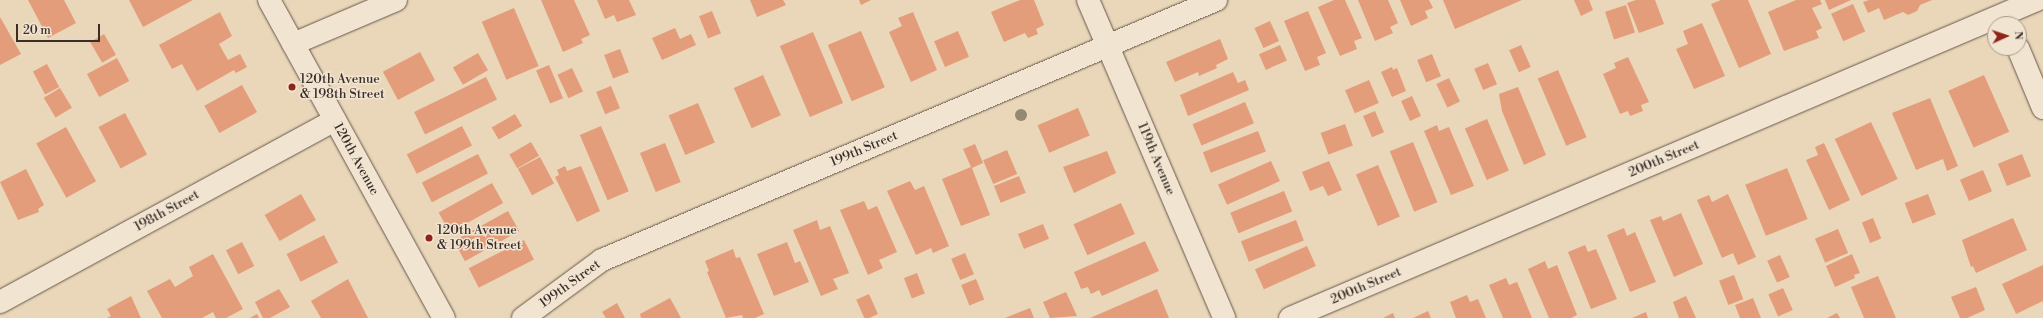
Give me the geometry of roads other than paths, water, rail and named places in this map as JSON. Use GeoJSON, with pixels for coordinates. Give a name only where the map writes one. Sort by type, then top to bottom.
{"type":"FeatureCollection","features":[{"type":"Feature","properties":{"kind":"street","name":"120th Avenue"},"geometry":{"type":"LineString","coordinates":[[269,0],[444,318]]}},
{"type":"Feature","properties":{"kind":"street"},"geometry":{"type":"LineString","coordinates":[[293,44],[396,0]]}},
{"type":"Feature","properties":{"kind":"street","name":"119th Avenue"},"geometry":{"type":"LineString","coordinates":[[1088,0],[1224,318]]}},
{"type":"Feature","properties":{"kind":"street","name":"199th Street"},"geometry":{"type":"LineString","coordinates":[[523,318],[602,260],[1216,0]]}},
{"type":"Feature","properties":{"kind":"street","name":"200th Street"},"geometry":{"type":"LineString","coordinates":[[1290,318],[2003,13],[2037,0]]}},
{"type":"Feature","properties":{"kind":"street"},"geometry":{"type":"LineString","coordinates":[[2021,56],[2043,108]]}},
{"type":"Feature","properties":{"kind":"street","name":"198th Street"},"geometry":{"type":"LineString","coordinates":[[0,302],[335,120]]}},
{"type":"Feature","properties":{"kind":"place","name":"120th Avenue & 198th Street"},"geometry":{"type":"Point","coordinates":[292,87]}},
{"type":"Feature","properties":{"kind":"place","name":"120th Avenue & 199th Street"},"geometry":{"type":"Point","coordinates":[429,238]}}]}
